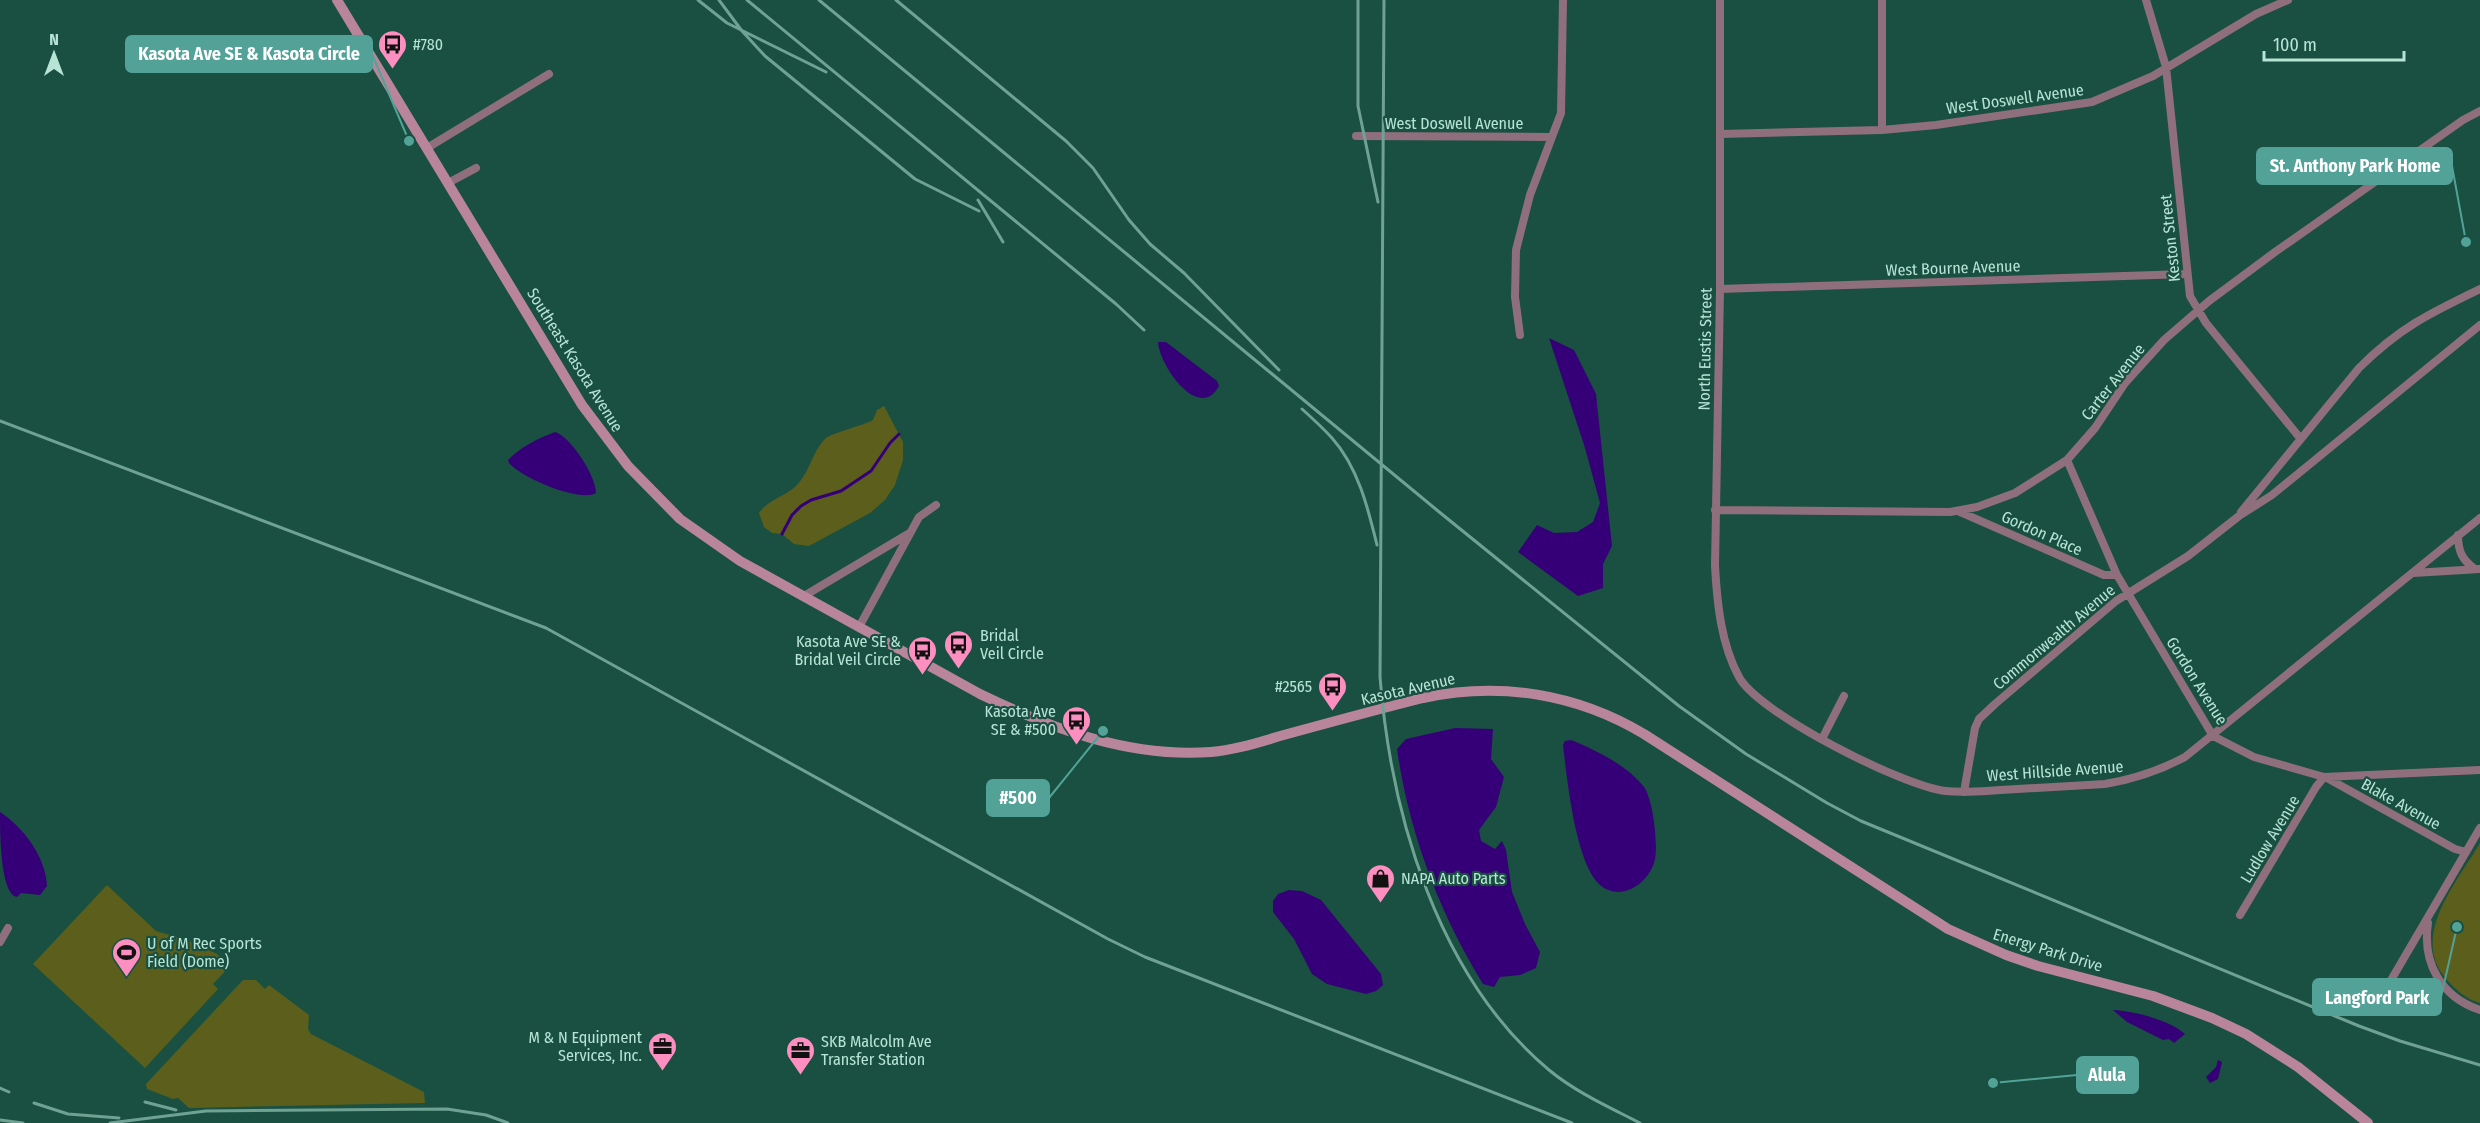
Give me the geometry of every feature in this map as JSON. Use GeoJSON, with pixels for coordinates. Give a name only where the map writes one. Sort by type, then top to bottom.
{"type":"FeatureCollection","features":[{"type":"Feature","properties":{"kind":"street","name":"Southeast Kasota Avenue"},"geometry":{"type":"LineString","coordinates":[[337,0],[582,405],[628,466],[680,519],[740,561],[1020,714],[1088,737],[1149,750]]}},
{"type":"Feature","properties":{"kind":"street"},"geometry":{"type":"LineString","coordinates":[[1520,335],[1515,297],[1516,250],[1530,195],[1561,113],[1563,0]]}},
{"type":"Feature","properties":{"kind":"street","name":"North Eustis Street"},"geometry":{"type":"LineString","coordinates":[[1720,0],[1720,288],[1715,566],[1720,612],[1730,658],[1739,678],[1749,692]]}},
{"type":"Feature","properties":{"kind":"street"},"geometry":{"type":"LineString","coordinates":[[1882,0],[1882,130]]}},
{"type":"Feature","properties":{"kind":"street","name":"Keston Street"},"geometry":{"type":"LineString","coordinates":[[2146,0],[2166,67],[2190,296],[2198,312],[2300,438]]}},
{"type":"Feature","properties":{"kind":"street","name":"West Doswell Avenue"},"geometry":{"type":"LineString","coordinates":[[1720,134],[1882,130],[1936,125],[2092,102],[2153,76],[2256,14],[2288,0]]}},
{"type":"Feature","properties":{"kind":"street"},"geometry":{"type":"LineString","coordinates":[[427,148],[549,74]]}},
{"type":"Feature","properties":{"kind":"street","name":"Carter Avenue"},"geometry":{"type":"LineString","coordinates":[[1715,510],[1958,511],[1977,507],[2015,493],[2067,460],[2095,428],[2120,390],[2145,360],[2198,312],[2275,252],[2463,120],[2480,111]]}},
{"type":"Feature","properties":{"kind":"street","name":"West Doswell Avenue"},"geometry":{"type":"LineString","coordinates":[[1356,136],[1552,137]]}},
{"type":"Feature","properties":{"kind":"street"},"geometry":{"type":"LineString","coordinates":[[448,183],[476,168]]}},
{"type":"Feature","properties":{"kind":"street","name":"West Bourne Avenue"},"geometry":{"type":"LineString","coordinates":[[1720,288],[2186,274]]}},
{"type":"Feature","properties":{"kind":"street","name":"Commonwealth Avenue"},"geometry":{"type":"LineString","coordinates":[[2239,516],[2359,368],[2385,343],[2412,323],[2480,289]]}},
{"type":"Feature","properties":{"kind":"street","name":"Commonwealth Avenue"},"geometry":{"type":"LineString","coordinates":[[1964,792],[1972,737],[1979,720],[2089,623],[2128,593],[2188,556],[2239,516],[2272,495],[2480,325]]}},
{"type":"Feature","properties":{"kind":"street","name":"Gordon Avenue"},"geometry":{"type":"LineString","coordinates":[[2067,460],[2117,575],[2213,736],[2254,757],[2324,777],[2480,770]]}},
{"type":"Feature","properties":{"kind":"street"},"geometry":{"type":"LineString","coordinates":[[859,627],[908,534],[919,517],[936,505]]}},
{"type":"Feature","properties":{"kind":"street","name":"Gordon Place"},"geometry":{"type":"LineString","coordinates":[[1958,511],[2104,575],[2117,575]]}},
{"type":"Feature","properties":{"kind":"street","name":"West Hillside Avenue"},"geometry":{"type":"LineString","coordinates":[[1749,692],[1822,739],[1910,783],[1946,791],[1964,792],[2126,781],[2166,767],[2185,757],[2480,518]]}},
{"type":"Feature","properties":{"kind":"street"},"geometry":{"type":"LineString","coordinates":[[804,596],[908,534]]}},
{"type":"Feature","properties":{"kind":"street"},"geometry":{"type":"LineString","coordinates":[[2458,535],[2460,553],[2468,564],[2477,569]]}},
{"type":"Feature","properties":{"kind":"street"},"geometry":{"type":"LineString","coordinates":[[2413,573],[2477,569]]}},
{"type":"Feature","properties":{"kind":"street","name":"Kasota Avenue"},"geometry":{"type":"LineString","coordinates":[[1149,750],[1181,753],[1214,752],[1431,696],[1488,690],[1521,692],[1557,698],[1605,713],[1697,767]]}},
{"type":"Feature","properties":{"kind":"street"},"geometry":{"type":"LineString","coordinates":[[1822,739],[1844,696]]}},
{"type":"Feature","properties":{"kind":"street","name":"Energy Park Drive"},"geometry":{"type":"LineString","coordinates":[[1697,767],[1948,929],[2006,955],[2038,966],[2153,996],[2212,1018],[2254,1038],[2298,1067],[2368,1123]]}},
{"type":"Feature","properties":{"kind":"street","name":"Blake Avenue"},"geometry":{"type":"LineString","coordinates":[[2324,777],[2455,849],[2466,852]]}},
{"type":"Feature","properties":{"kind":"street","name":"Ludlow Avenue"},"geometry":{"type":"LineString","coordinates":[[2240,915],[2324,777]]}},
{"type":"Feature","properties":{"kind":"street"},"geometry":{"type":"LineString","coordinates":[[2387,987],[2480,828]]}},
{"type":"Feature","properties":{"kind":"street"},"geometry":{"type":"LineString","coordinates":[[2430,916],[2427,953],[2437,979],[2455,998],[2480,1010]]}},
{"type":"Feature","properties":{"kind":"street"},"geometry":{"type":"LineString","coordinates":[[0,942],[8,928]]}},
{"type":"Feature","properties":{"kind":"green space"},"geometry":{"type":"Polygon","coordinates":[[[884,406],[903,442],[903,460],[895,485],[885,500],[870,513],[809,546],[794,544],[782,534],[772,533],[764,527],[759,513],[796,486],[805,475],[825,439],[873,420],[877,410],[884,406]]]}},
{"type":"Feature","properties":{"kind":"green space"},"geometry":{"type":"Polygon","coordinates":[[[2480,843],[2480,1003],[2462,994],[2447,980],[2436,963],[2433,946],[2435,928],[2441,910],[2480,843]]]}},
{"type":"Feature","properties":{"kind":"green space","name":"U of M Rec Sports Field (Dome)"},"geometry":{"type":"Polygon","coordinates":[[[107,885],[156,931],[187,940],[217,954],[231,965],[213,984],[218,989],[145,1068],[33,964],[107,885]]]}},
{"type":"Feature","properties":{"kind":"green space"},"geometry":{"type":"Polygon","coordinates":[[[243,980],[256,980],[265,989],[269,985],[309,1015],[308,1029],[311,1034],[424,1092],[425,1103],[189,1108],[178,1098],[173,1099],[147,1089],[146,1084],[243,980]]]}},
{"type":"Feature","properties":{"kind":"shaded area"},"geometry":{"type":"Polygon","coordinates":[[[1549,338],[1574,350],[1596,394],[1612,546],[1603,564],[1603,588],[1578,596],[1518,552],[1537,525],[1554,533],[1577,532],[1593,522],[1600,503],[1585,448],[1549,338]]]}},
{"type":"Feature","properties":{"kind":"shaded area"},"geometry":{"type":"Polygon","coordinates":[[[1158,342],[1166,342],[1217,381],[1219,386],[1211,396],[1201,398],[1181,386],[1165,364],[1158,342]]]}},
{"type":"Feature","properties":{"kind":"shaded area"},"geometry":{"type":"Polygon","coordinates":[[[555,432],[568,441],[582,458],[592,477],[596,493],[588,495],[564,492],[525,475],[509,463],[508,460],[524,447],[555,432]]]}},
{"type":"Feature","properties":{"kind":"shaded area"},"geometry":{"type":"Polygon","coordinates":[[[1455,728],[1493,729],[1491,759],[1504,777],[1496,807],[1479,830],[1481,841],[1495,849],[1502,841],[1506,850],[1512,892],[1540,952],[1536,968],[1520,975],[1500,977],[1494,987],[1483,984],[1467,957],[1428,871],[1409,811],[1397,749],[1406,739],[1455,728]]]}},
{"type":"Feature","properties":{"kind":"shaded area"},"geometry":{"type":"Polygon","coordinates":[[[1571,740],[1620,765],[1637,779],[1647,793],[1654,822],[1655,859],[1647,876],[1632,888],[1614,892],[1605,889],[1589,870],[1573,817],[1567,777],[1563,745],[1565,741],[1571,740]]]}},
{"type":"Feature","properties":{"kind":"shaded area"},"geometry":{"type":"Polygon","coordinates":[[[0,812],[25,834],[38,854],[46,875],[47,886],[40,895],[21,893],[17,897],[11,893],[7,885],[2,860],[0,812]]]}},
{"type":"Feature","properties":{"kind":"shaded area"},"geometry":{"type":"Polygon","coordinates":[[[1289,890],[1302,891],[1321,900],[1381,974],[1383,985],[1376,991],[1366,994],[1327,984],[1312,974],[1294,939],[1273,912],[1273,901],[1278,894],[1289,890]]]}},
{"type":"Feature","properties":{"kind":"shaded area"},"geometry":{"type":"Polygon","coordinates":[[[2113,1010],[2151,1017],[2170,1024],[2185,1034],[2174,1043],[2169,1039],[2163,1040],[2127,1022],[2113,1010]]]}},
{"type":"Feature","properties":{"kind":"shaded area"},"geometry":{"type":"Polygon","coordinates":[[[2218,1060],[2222,1062],[2218,1079],[2210,1083],[2206,1077],[2216,1067],[2218,1060]]]}},
{"type":"Feature","properties":{"kind":"waterway"},"geometry":{"type":"LineString","coordinates":[[782,534],[792,515],[801,506],[811,500],[841,491],[871,471],[899,434]]}},
{"type":"Feature","properties":{"kind":"railway"},"geometry":{"type":"LineString","coordinates":[[698,0],[727,23],[826,72]]}},
{"type":"Feature","properties":{"kind":"railway"},"geometry":{"type":"LineString","coordinates":[[719,0],[742,31],[765,56],[915,179],[979,211]]}},
{"type":"Feature","properties":{"kind":"railway"},"geometry":{"type":"LineString","coordinates":[[747,0],[1116,304],[1144,330]]}},
{"type":"Feature","properties":{"kind":"railway"},"geometry":{"type":"LineString","coordinates":[[819,0],[1438,511],[1679,706],[1746,754],[1861,821],[2359,1026],[2480,1065]]}},
{"type":"Feature","properties":{"kind":"railway"},"geometry":{"type":"LineString","coordinates":[[896,0],[1066,141],[1093,168],[1129,220],[1150,244],[1184,273],[1279,370]]}},
{"type":"Feature","properties":{"kind":"railway"},"geometry":{"type":"LineString","coordinates":[[1358,0],[1358,106],[1378,202]]}},
{"type":"Feature","properties":{"kind":"railway"},"geometry":{"type":"LineString","coordinates":[[1384,0],[1380,677],[1395,784],[1409,838],[1427,891],[1450,941],[1477,989],[1510,1032],[1549,1070],[1582,1093],[1640,1123]]}},
{"type":"Feature","properties":{"kind":"railway"},"geometry":{"type":"LineString","coordinates":[[978,200],[1003,242]]}},
{"type":"Feature","properties":{"kind":"railway"},"geometry":{"type":"LineString","coordinates":[[1302,409],[1332,438],[1349,462],[1366,503],[1377,545]]}},
{"type":"Feature","properties":{"kind":"railway"},"geometry":{"type":"LineString","coordinates":[[0,421],[546,628],[1108,939],[1145,957],[1572,1123]]}},
{"type":"Feature","properties":{"kind":"railway"},"geometry":{"type":"LineString","coordinates":[[0,1088],[9,1092]]}},
{"type":"Feature","properties":{"kind":"railway"},"geometry":{"type":"LineString","coordinates":[[145,1102],[176,1110]]}},
{"type":"Feature","properties":{"kind":"railway"},"geometry":{"type":"LineString","coordinates":[[34,1103],[68,1114],[119,1118]]}},
{"type":"Feature","properties":{"kind":"railway"},"geometry":{"type":"LineString","coordinates":[[110,1123],[206,1111],[447,1109],[486,1115],[508,1123]]}},
{"type":"Feature","properties":{"kind":"railway"},"geometry":{"type":"LineString","coordinates":[[0,1120],[23,1123]]}},
{"type":"Feature","properties":{"kind":"place","name":"#780"},"geometry":{"type":"Point","coordinates":[392,70]}},
{"type":"Feature","properties":{"kind":"place","name":"Kasota Ave SE & Kasota Circle"},"geometry":{"type":"Point","coordinates":[409,141]}},
{"type":"Feature","properties":{"kind":"place","name":"St. Anthony Park Home"},"geometry":{"type":"Point","coordinates":[2466,242]}},
{"type":"Feature","properties":{"kind":"place","name":"Bridal Veil Circle"},"geometry":{"type":"Point","coordinates":[959,670]}},
{"type":"Feature","properties":{"kind":"place","name":"Kasota Ave SE & Bridal Veil Circle"},"geometry":{"type":"Point","coordinates":[922,676]}},
{"type":"Feature","properties":{"kind":"place","name":"#2565"},"geometry":{"type":"Point","coordinates":[1333,712]}},
{"type":"Feature","properties":{"kind":"place","name":"#500"},"geometry":{"type":"Point","coordinates":[1103,731]}},
{"type":"Feature","properties":{"kind":"place","name":"Kasota Ave SE & #500"},"geometry":{"type":"Point","coordinates":[1077,746]}},
{"type":"Feature","properties":{"kind":"place","name":"NAPA Auto Parts"},"geometry":{"type":"Point","coordinates":[1380,904]}},
{"type":"Feature","properties":{"kind":"place","name":"Langford Park"},"geometry":{"type":"Point","coordinates":[2457,927]}},
{"type":"Feature","properties":{"kind":"place","name":"U of M Rec Sports Field (Dome)"},"geometry":{"type":"Point","coordinates":[126,978]}},
{"type":"Feature","properties":{"kind":"place","name":"M & N Equipment Services, Inc."},"geometry":{"type":"Point","coordinates":[663,1072]}},
{"type":"Feature","properties":{"kind":"place","name":"SKB Malcolm Ave Transfer Station"},"geometry":{"type":"Point","coordinates":[800,1076]}},
{"type":"Feature","properties":{"kind":"place","name":"Alula"},"geometry":{"type":"Point","coordinates":[1993,1083]}}]}
